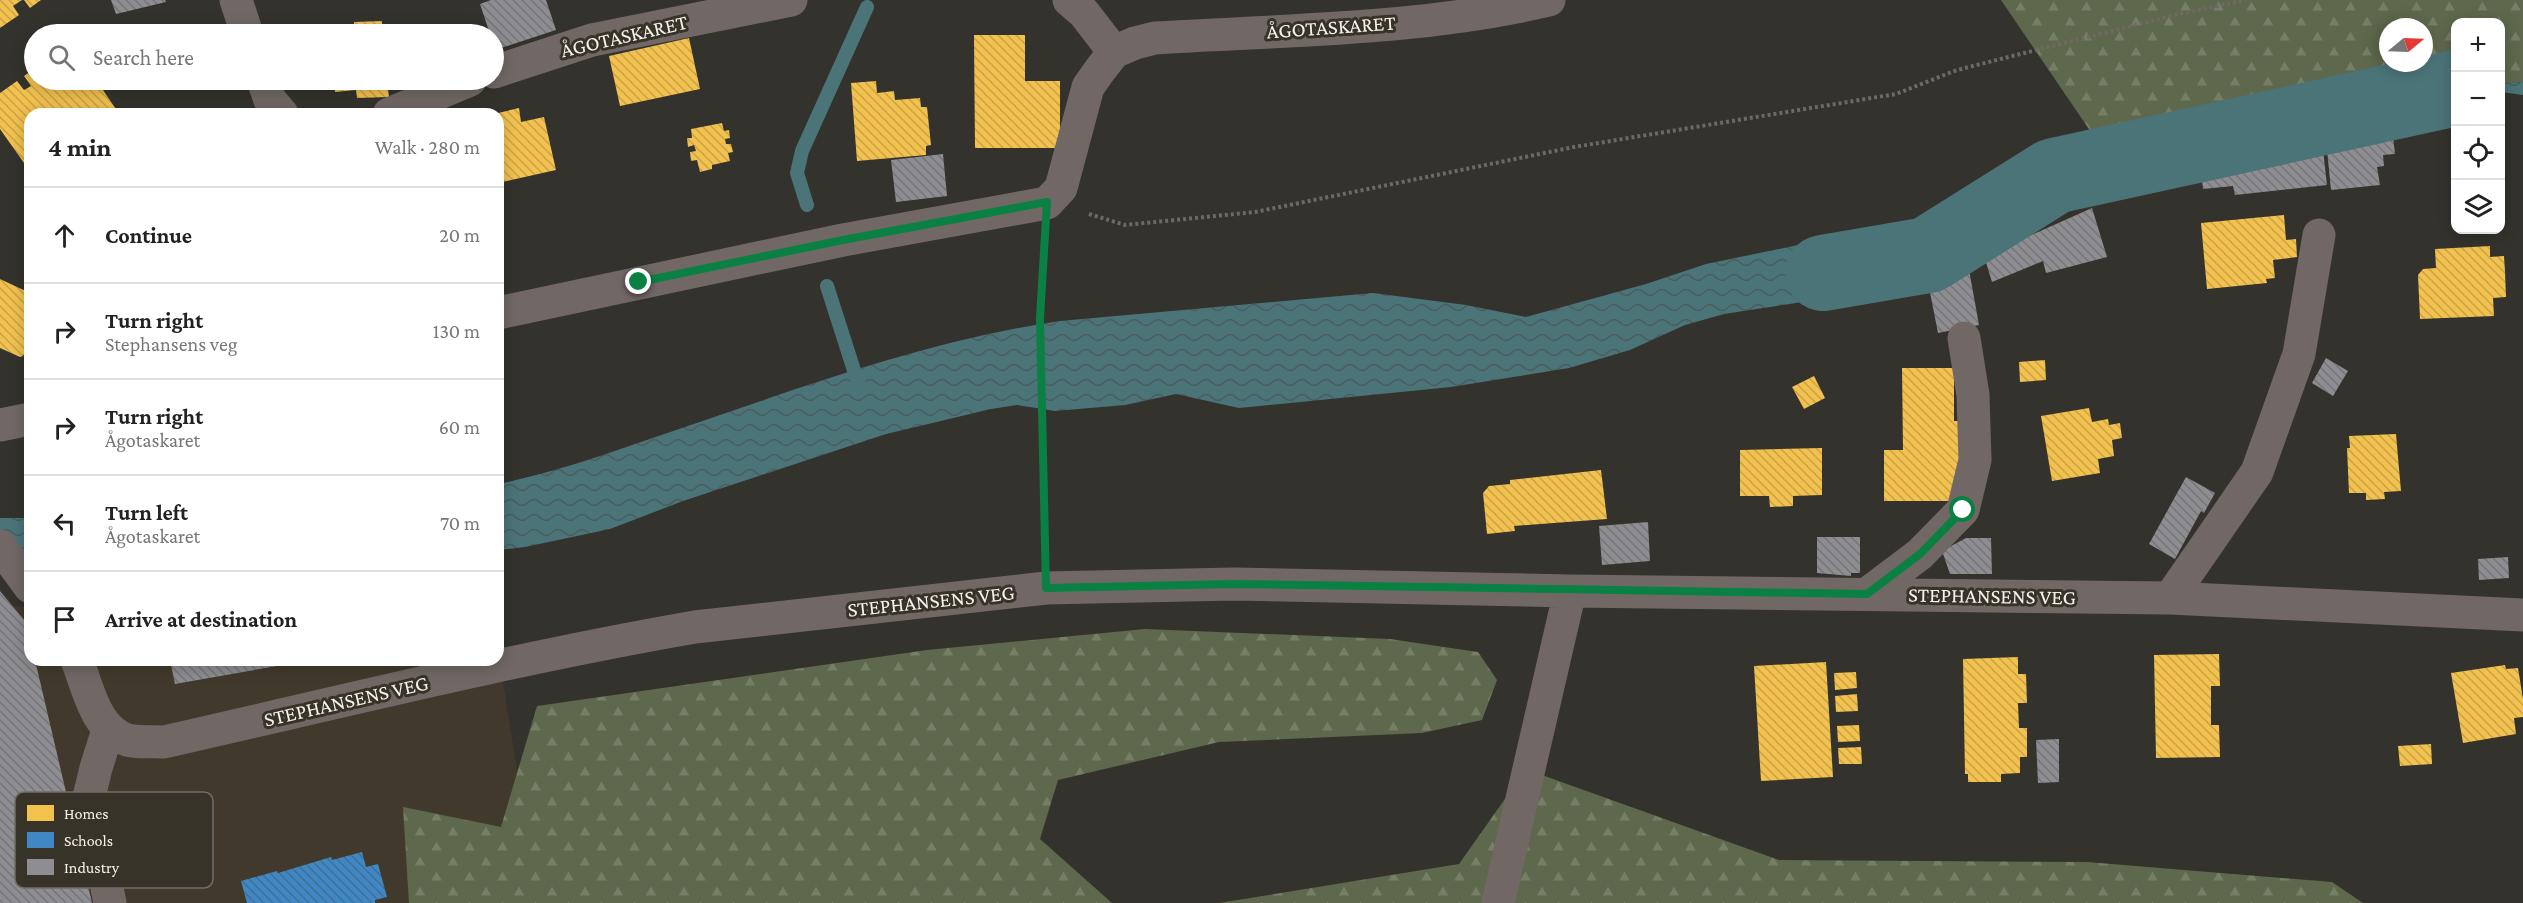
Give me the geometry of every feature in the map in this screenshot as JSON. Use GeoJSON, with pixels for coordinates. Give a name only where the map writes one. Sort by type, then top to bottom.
{"type":"FeatureCollection","features":[{"type":"Feature","properties":{"kind":"street"},"geometry":{"type":"LineString","coordinates":[[236,0],[244,24]]}},
{"type":"Feature","properties":{"kind":"street","name":"ÅGOTASKARET"},"geometry":{"type":"LineString","coordinates":[[504,69],[592,40],[791,0]]}},
{"type":"Feature","properties":{"kind":"street"},"geometry":{"type":"LineString","coordinates":[[504,312],[831,242],[1047,202],[1061,188],[1088,87],[1114,52],[1084,13],[1069,0]]}},
{"type":"Feature","properties":{"kind":"street","name":"ÅGOTASKARET"},"geometry":{"type":"LineString","coordinates":[[1114,52],[1155,38],[1376,25],[1514,8],[1549,0]]}},
{"type":"Feature","properties":{"kind":"street"},"geometry":{"type":"LineString","coordinates":[[266,90],[270,100],[277,108]]}},
{"type":"Feature","properties":{"kind":"street"},"geometry":{"type":"LineString","coordinates":[[403,108],[446,90]]}},
{"type":"Feature","properties":{"kind":"street"},"geometry":{"type":"LineString","coordinates":[[2170,598],[2257,472],[2299,354],[2319,235]]}},
{"type":"Feature","properties":{"kind":"street"},"geometry":{"type":"LineString","coordinates":[[1867,594],[1920,554],[1963,510],[1975,460],[1973,395],[1964,338]]}},
{"type":"Feature","properties":{"kind":"street"},"geometry":{"type":"LineString","coordinates":[[0,426],[24,420]]}},
{"type":"Feature","properties":{"kind":"street"},"geometry":{"type":"LineString","coordinates":[[0,546],[24,579]]}},
{"type":"Feature","properties":{"kind":"street","name":"STEPHANSENS VEG"},"geometry":{"type":"LineString","coordinates":[[504,665],[570,650],[695,627],[1046,588],[1234,584],[1570,591],[2170,598],[2523,615]]}},
{"type":"Feature","properties":{"kind":"street"},"geometry":{"type":"LineString","coordinates":[[1498,903],[1570,591]]}},
{"type":"Feature","properties":{"kind":"street"},"geometry":{"type":"LineString","coordinates":[[79,666],[91,699],[108,730],[90,792]]}},
{"type":"Feature","properties":{"kind":"street","name":"STEPHANSENS VEG"},"geometry":{"type":"LineString","coordinates":[[108,730],[128,740],[165,742],[500,666]]}},
{"type":"Feature","properties":{"kind":"street"},"geometry":{"type":"LineString","coordinates":[[107,888],[110,903]]}},
{"type":"Feature","properties":{"kind":"path"},"geometry":{"type":"LineString","coordinates":[[1046,588],[1040,318],[1047,202],[1125,225],[1255,212],[1574,147],[1896,94],[1957,70],[2179,14],[2246,0]]}},
{"type":"Feature","properties":{"kind":"shaded area"},"geometry":{"type":"Polygon","coordinates":[[[0,605],[24,607],[24,666],[501,666],[538,903],[0,903],[0,605]]]}},
{"type":"Feature","properties":{"kind":"green space"},"geometry":{"type":"Polygon","coordinates":[[[2001,0],[2523,0],[2523,82],[2505,84],[2505,18],[2451,18],[2451,89],[2112,163],[2001,0]]]}},
{"type":"Feature","properties":{"kind":"green space"},"geometry":{"type":"Polygon","coordinates":[[[1145,629],[1390,639],[1478,652],[1497,680],[1482,720],[1422,733],[1219,742],[1058,780],[1040,839],[1112,903],[409,903],[403,807],[501,827],[537,706],[927,650],[1145,629]]]}},
{"type":"Feature","properties":{"kind":"green space"},"geometry":{"type":"Polygon","coordinates":[[[1531,762],[1528,770],[1779,860],[2087,862],[2332,882],[2363,903],[1219,903],[1459,864],[1531,762]]]}},
{"type":"Feature","properties":{"kind":"water"},"geometry":{"type":"Polygon","coordinates":[[[2523,82],[2523,95],[2505,93],[2505,84],[2523,82]]]}},
{"type":"Feature","properties":{"kind":"water"},"geometry":{"type":"Polygon","coordinates":[[[1871,230],[1928,255],[1885,282],[1835,297],[1724,314],[1685,325],[1630,350],[1569,368],[1451,387],[1239,408],[1176,394],[1125,405],[1055,411],[1017,405],[991,409],[886,434],[683,501],[610,529],[504,549],[504,483],[569,466],[870,365],[964,340],[1060,321],[1373,293],[1466,305],[1526,317],[1646,284],[1706,264],[1871,230]]]}},
{"type":"Feature","properties":{"kind":"water"},"geometry":{"type":"Polygon","coordinates":[[[0,518],[24,518],[24,573],[0,573],[0,518]]]}},
{"type":"Feature","properties":{"kind":"building: Homes"},"geometry":{"type":"Polygon","coordinates":[[[0,0],[22,0],[13,6],[19,15],[0,28],[0,0]]]}},
{"type":"Feature","properties":{"kind":"building: Homes"},"geometry":{"type":"Polygon","coordinates":[[[24,0],[41,0],[30,8],[24,0]]]}},
{"type":"Feature","properties":{"kind":"building: Homes"},"geometry":{"type":"Polygon","coordinates":[[[382,21],[382,24],[354,24],[354,22],[382,21]]]}},
{"type":"Feature","properties":{"kind":"building: Homes"},"geometry":{"type":"Polygon","coordinates":[[[974,35],[1025,35],[1025,81],[1060,81],[1060,148],[975,148],[974,35]]]}},
{"type":"Feature","properties":{"kind":"building: Homes"},"geometry":{"type":"Polygon","coordinates":[[[689,38],[700,89],[620,106],[609,56],[689,38]]]}},
{"type":"Feature","properties":{"kind":"building: Homes"},"geometry":{"type":"Polygon","coordinates":[[[17,81],[24,90],[103,90],[115,108],[24,108],[24,163],[0,129],[0,93],[17,81]]]}},
{"type":"Feature","properties":{"kind":"building: Homes"},"geometry":{"type":"Polygon","coordinates":[[[876,81],[877,93],[894,91],[895,100],[920,98],[921,107],[927,107],[931,145],[926,146],[926,155],[857,161],[851,83],[876,81]]]}},
{"type":"Feature","properties":{"kind":"building: Homes"},"geometry":{"type":"Polygon","coordinates":[[[356,90],[388,90],[389,97],[357,98],[356,90]]]}},
{"type":"Feature","properties":{"kind":"building: Homes"},"geometry":{"type":"Polygon","coordinates":[[[519,108],[521,122],[544,117],[556,170],[504,182],[504,112],[519,108]]]}},
{"type":"Feature","properties":{"kind":"building: Homes"},"geometry":{"type":"Polygon","coordinates":[[[722,123],[724,131],[729,130],[730,138],[725,139],[726,144],[731,144],[733,152],[728,153],[730,161],[712,165],[712,169],[700,172],[697,160],[691,161],[690,152],[696,151],[694,145],[688,147],[687,138],[692,138],[691,129],[722,123]]]}},
{"type":"Feature","properties":{"kind":"building: Homes"},"geometry":{"type":"Polygon","coordinates":[[[2284,215],[2286,240],[2296,239],[2297,257],[2273,260],[2275,278],[2266,279],[2267,283],[2207,289],[2201,223],[2284,215]]]}},
{"type":"Feature","properties":{"kind":"building: Homes"},"geometry":{"type":"Polygon","coordinates":[[[2490,246],[2490,257],[2504,256],[2505,271],[2506,297],[2493,298],[2494,316],[2420,319],[2418,275],[2423,269],[2436,268],[2435,249],[2490,246]]]}},
{"type":"Feature","properties":{"kind":"building: Homes"},"geometry":{"type":"Polygon","coordinates":[[[0,279],[24,290],[24,354],[20,357],[0,348],[0,279]]]}},
{"type":"Feature","properties":{"kind":"building: Homes"},"geometry":{"type":"Polygon","coordinates":[[[2045,360],[2046,380],[2020,382],[2019,362],[2045,360]]]}},
{"type":"Feature","properties":{"kind":"building: Homes"},"geometry":{"type":"Polygon","coordinates":[[[1902,368],[1954,368],[1954,421],[1961,421],[1961,478],[1953,501],[1884,501],[1884,450],[1903,450],[1902,368]]]}},
{"type":"Feature","properties":{"kind":"building: Homes"},"geometry":{"type":"Polygon","coordinates":[[[1814,376],[1825,398],[1804,409],[1792,387],[1814,376]]]}},
{"type":"Feature","properties":{"kind":"building: Homes"},"geometry":{"type":"Polygon","coordinates":[[[2089,408],[2092,422],[2108,419],[2109,425],[2120,423],[2122,438],[2112,440],[2114,456],[2098,459],[2100,473],[2052,481],[2041,416],[2089,408]]]}},
{"type":"Feature","properties":{"kind":"building: Homes"},"geometry":{"type":"Polygon","coordinates":[[[2396,434],[2401,491],[2384,492],[2385,499],[2366,500],[2366,493],[2349,493],[2347,448],[2350,448],[2349,436],[2396,434]]]}},
{"type":"Feature","properties":{"kind":"building: Homes"},"geometry":{"type":"Polygon","coordinates":[[[1822,448],[1822,495],[1793,496],[1793,506],[1770,507],[1769,496],[1740,496],[1740,450],[1822,448]]]}},
{"type":"Feature","properties":{"kind":"building: Homes"},"geometry":{"type":"Polygon","coordinates":[[[1601,470],[1607,519],[1514,526],[1515,531],[1487,534],[1483,493],[1489,486],[1510,484],[1510,480],[1601,470]]]}},
{"type":"Feature","properties":{"kind":"building: Homes"},"geometry":{"type":"Polygon","coordinates":[[[2219,654],[2220,686],[2211,686],[2211,725],[2219,725],[2220,757],[2156,758],[2154,655],[2219,654]]]}},
{"type":"Feature","properties":{"kind":"building: Homes"},"geometry":{"type":"Polygon","coordinates":[[[2018,657],[2018,674],[2026,674],[2027,703],[2018,703],[2019,728],[2027,728],[2027,757],[2020,757],[2020,773],[2001,774],[2001,782],[1968,782],[1968,774],[1965,774],[1963,659],[2018,657]]]}},
{"type":"Feature","properties":{"kind":"building: Homes"},"geometry":{"type":"Polygon","coordinates":[[[1826,662],[1833,777],[1761,781],[1754,666],[1826,662]]]}},
{"type":"Feature","properties":{"kind":"building: Homes"},"geometry":{"type":"Polygon","coordinates":[[[2505,665],[2506,669],[2518,668],[2523,699],[2523,717],[2514,718],[2516,734],[2463,743],[2451,673],[2505,665]]]}},
{"type":"Feature","properties":{"kind":"building: Homes"},"geometry":{"type":"Polygon","coordinates":[[[1856,672],[1857,688],[1835,690],[1834,673],[1856,672]]]}},
{"type":"Feature","properties":{"kind":"building: Homes"},"geometry":{"type":"Polygon","coordinates":[[[1857,694],[1858,711],[1836,712],[1835,696],[1857,694]]]}},
{"type":"Feature","properties":{"kind":"building: Homes"},"geometry":{"type":"Polygon","coordinates":[[[1859,725],[1860,741],[1838,742],[1837,726],[1859,725]]]}},
{"type":"Feature","properties":{"kind":"building: Homes"},"geometry":{"type":"Polygon","coordinates":[[[2431,744],[2432,764],[2400,766],[2398,746],[2431,744]]]}},
{"type":"Feature","properties":{"kind":"building: Homes"},"geometry":{"type":"Polygon","coordinates":[[[1861,747],[1862,764],[1839,764],[1838,748],[1861,747]]]}},
{"type":"Feature","properties":{"kind":"building: Schools"},"geometry":{"type":"Polygon","coordinates":[[[362,852],[366,867],[378,864],[387,897],[375,900],[375,903],[247,903],[241,881],[277,871],[278,873],[331,857],[332,860],[362,852]]]}},
{"type":"Feature","properties":{"kind":"building: Industry"},"geometry":{"type":"Polygon","coordinates":[[[111,0],[165,0],[166,2],[116,14],[111,0]]]}},
{"type":"Feature","properties":{"kind":"building: Industry"},"geometry":{"type":"Polygon","coordinates":[[[491,0],[546,0],[556,30],[504,47],[504,24],[487,24],[480,4],[491,0]]]}},
{"type":"Feature","properties":{"kind":"building: Industry"},"geometry":{"type":"Polygon","coordinates":[[[2321,132],[2327,185],[2235,195],[2233,186],[2203,189],[2200,164],[2253,150],[2253,145],[2304,139],[2303,134],[2321,132]]]}},
{"type":"Feature","properties":{"kind":"building: Industry"},"geometry":{"type":"Polygon","coordinates":[[[2375,135],[2375,138],[2393,136],[2395,154],[2383,155],[2384,166],[2377,167],[2380,185],[2331,190],[2326,140],[2375,135]]]}},
{"type":"Feature","properties":{"kind":"building: Industry"},"geometry":{"type":"Polygon","coordinates":[[[943,154],[947,196],[896,202],[891,160],[943,154]]]}},
{"type":"Feature","properties":{"kind":"building: Industry"},"geometry":{"type":"Polygon","coordinates":[[[2092,208],[2107,257],[2046,273],[2043,261],[1992,282],[1984,256],[2092,208]]]}},
{"type":"Feature","properties":{"kind":"building: Industry"},"geometry":{"type":"Polygon","coordinates":[[[1968,264],[1979,325],[1938,333],[1926,272],[1968,264]]]}},
{"type":"Feature","properties":{"kind":"building: Industry"},"geometry":{"type":"Polygon","coordinates":[[[2326,358],[2348,371],[2333,396],[2312,383],[2326,358]]]}},
{"type":"Feature","properties":{"kind":"building: Industry"},"geometry":{"type":"Polygon","coordinates":[[[2186,477],[2215,493],[2204,513],[2201,511],[2175,559],[2149,544],[2186,477]]]}},
{"type":"Feature","properties":{"kind":"building: Industry"},"geometry":{"type":"Polygon","coordinates":[[[1648,522],[1650,561],[1602,565],[1599,526],[1648,522]]]}},
{"type":"Feature","properties":{"kind":"building: Industry"},"geometry":{"type":"Polygon","coordinates":[[[1817,537],[1860,537],[1860,573],[1851,573],[1851,576],[1817,573],[1817,537]]]}},
{"type":"Feature","properties":{"kind":"building: Industry"},"geometry":{"type":"Polygon","coordinates":[[[1966,538],[1991,538],[1992,574],[1950,574],[1942,551],[1966,538]]]}},
{"type":"Feature","properties":{"kind":"building: Industry"},"geometry":{"type":"Polygon","coordinates":[[[2508,557],[2509,578],[2479,580],[2478,559],[2508,557]]]}},
{"type":"Feature","properties":{"kind":"building: Industry"},"geometry":{"type":"Polygon","coordinates":[[[0,591],[24,620],[24,666],[36,666],[66,792],[15,792],[15,888],[88,888],[92,903],[0,903],[0,591]]]}},
{"type":"Feature","properties":{"kind":"building: Industry"},"geometry":{"type":"Polygon","coordinates":[[[171,666],[277,666],[175,684],[171,666]]]}},
{"type":"Feature","properties":{"kind":"building: Industry"},"geometry":{"type":"Polygon","coordinates":[[[2059,739],[2059,782],[2038,783],[2036,740],[2059,739]]]}},
{"type":"Feature","properties":{"kind":"waterway"},"geometry":{"type":"LineString","coordinates":[[807,205],[797,173],[802,151],[867,7]]}},
{"type":"Feature","properties":{"kind":"waterway"},"geometry":{"type":"LineString","coordinates":[[1823,273],[1928,255],[2054,176],[2451,89]]}},
{"type":"Feature","properties":{"kind":"waterway"},"geometry":{"type":"LineString","coordinates":[[827,286],[859,386]]}},
{"type":"Feature","properties":{"kind":"route"},"geometry":{"type":"LineString","coordinates":[[639,282],[843,240],[1047,202],[1040,318],[1046,588],[1234,584],[1867,594],[1920,554],[1963,510]]}}]}
